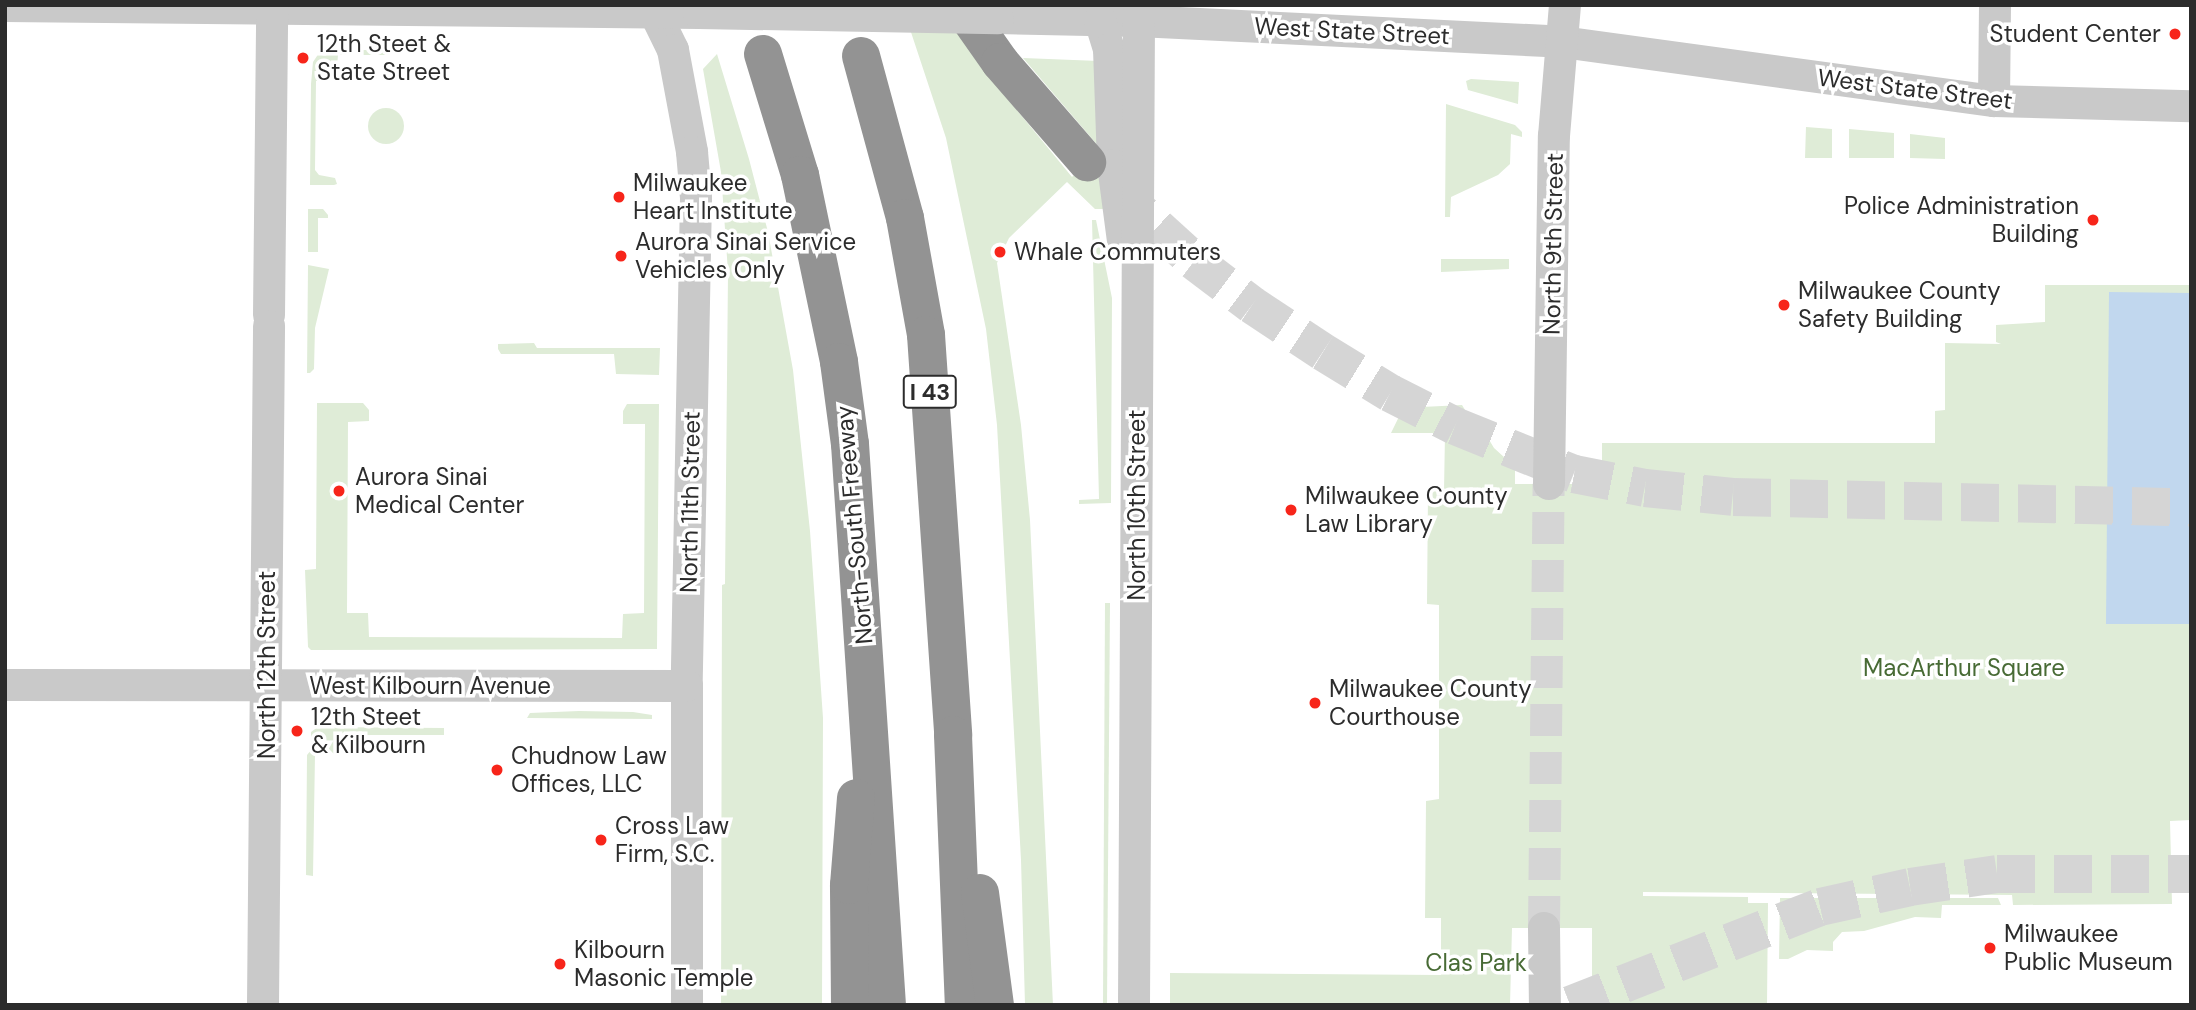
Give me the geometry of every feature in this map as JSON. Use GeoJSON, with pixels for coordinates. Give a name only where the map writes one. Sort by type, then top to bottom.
{"type":"FeatureCollection","features":[{"type":"Feature","properties":{"kind":"highway"},"geometry":{"type":"LineString","coordinates":[[960,5],[1000,62],[1087,162]]}},
{"type":"Feature","properties":{"kind":"highway","name":"North-South Freeway"},"geometry":{"type":"LineString","coordinates":[[763,54],[800,175],[839,362],[850,444],[887,1005]]}},
{"type":"Feature","properties":{"kind":"highway","name":"I 43"},"geometry":{"type":"LineString","coordinates":[[860,56],[900,194],[926,335],[953,736],[964,1005]]}},
{"type":"Feature","properties":{"kind":"highway"},"geometry":{"type":"LineString","coordinates":[[850,1005],[851,841],[868,699]]}},
{"type":"Feature","properties":{"kind":"highway"},"geometry":{"type":"LineString","coordinates":[[953,736],[988,937],[995,1005]]}},
{"type":"Feature","properties":{"kind":"street","name":"North 9th Street"},"geometry":{"type":"LineString","coordinates":[[1549,484],[1554,135],[1565,5]]}},
{"type":"Feature","properties":{"kind":"street"},"geometry":{"type":"LineString","coordinates":[[1994,101],[1995,5]]}},
{"type":"Feature","properties":{"kind":"street","name":"West State Street"},"geometry":{"type":"LineString","coordinates":[[5,6],[653,8],[699,13],[1100,20],[1139,13],[1562,41],[1994,101],[2191,106]]}},
{"type":"Feature","properties":{"kind":"street","name":"North 12th Street"},"geometry":{"type":"LineString","coordinates":[[263,1005],[272,6]]}},
{"type":"Feature","properties":{"kind":"street","name":"North 11th Street"},"geometry":{"type":"LineString","coordinates":[[653,8],[673,50],[692,152],[696,198],[687,686],[687,1005]]}},
{"type":"Feature","properties":{"kind":"street","name":"North 10th Street"},"geometry":{"type":"LineString","coordinates":[[1134,1005],[1139,13]]}},
{"type":"Feature","properties":{"kind":"street"},"geometry":{"type":"LineString","coordinates":[[1100,20],[1109,49],[1113,165],[1120,227],[1138,304]]}},
{"type":"Feature","properties":{"kind":"street","name":"West Kilbourn Avenue"},"geometry":{"type":"LineString","coordinates":[[5,685],[687,686]]}},
{"type":"Feature","properties":{"kind":"street"},"geometry":{"type":"LineString","coordinates":[[1544,928],[1545,1005]]}},
{"type":"Feature","properties":{"kind":"green space"},"geometry":{"type":"Polygon","coordinates":[[[902,5],[941,5],[992,80],[1072,177],[1100,148],[1023,58],[1099,61],[1104,209],[1095,209],[1067,182],[1009,238],[997,263],[1021,425],[1030,520],[1053,1005],[1025,1005],[1021,860],[997,425],[986,329],[946,138],[902,5]]]}},
{"type":"Feature","properties":{"kind":"green space"},"geometry":{"type":"Polygon","coordinates":[[[321,50],[391,50],[391,55],[338,55],[336,79],[316,81],[315,170],[319,175],[335,178],[337,184],[334,185],[310,185],[311,84],[313,62],[321,50]]]}},
{"type":"Feature","properties":{"kind":"green space"},"geometry":{"type":"Polygon","coordinates":[[[717,54],[768,232],[793,370],[810,531],[823,718],[822,1005],[721,1005],[722,585],[725,584],[728,272],[721,172],[703,69],[717,54]]]}},
{"type":"Feature","properties":{"kind":"green space"},"geometry":{"type":"Polygon","coordinates":[[[1466,81],[1519,82],[1518,104],[1468,90],[1466,81]]]}},
{"type":"Feature","properties":{"kind":"green space"},"geometry":{"type":"Polygon","coordinates":[[[1446,104],[1515,125],[1522,132],[1522,137],[1511,134],[1510,164],[1498,175],[1451,197],[1450,217],[1445,217],[1446,104]]]}},
{"type":"Feature","properties":{"kind":"green space"},"geometry":{"type":"Polygon","coordinates":[[[386,108],[398,114],[404,126],[398,138],[386,144],[374,138],[368,126],[374,114],[386,108]]]}},
{"type":"Feature","properties":{"kind":"green space"},"geometry":{"type":"Polygon","coordinates":[[[1806,127],[1832,129],[1832,158],[1805,158],[1806,127]]]}},
{"type":"Feature","properties":{"kind":"green space"},"geometry":{"type":"Polygon","coordinates":[[[1849,129],[1894,133],[1894,158],[1849,158],[1849,129]]]}},
{"type":"Feature","properties":{"kind":"green space"},"geometry":{"type":"Polygon","coordinates":[[[1910,134],[1945,138],[1945,159],[1910,158],[1910,134]]]}},
{"type":"Feature","properties":{"kind":"green space"},"geometry":{"type":"Polygon","coordinates":[[[308,209],[323,209],[328,215],[328,218],[318,218],[318,252],[308,252],[308,209]]]}},
{"type":"Feature","properties":{"kind":"green space"},"geometry":{"type":"Polygon","coordinates":[[[1092,220],[1096,220],[1112,298],[1111,503],[1079,504],[1079,500],[1099,499],[1092,220]]]}},
{"type":"Feature","properties":{"kind":"green space"},"geometry":{"type":"Polygon","coordinates":[[[1441,259],[1509,259],[1509,269],[1441,272],[1441,259]]]}},
{"type":"Feature","properties":{"kind":"green space"},"geometry":{"type":"Polygon","coordinates":[[[308,265],[329,269],[315,328],[314,369],[310,373],[307,373],[308,265]]]}},
{"type":"Feature","properties":{"kind":"green space","name":"MacArthur Square"},"geometry":{"type":"Polygon","coordinates":[[[2045,285],[2191,285],[2191,820],[2170,821],[2172,904],[2013,905],[2012,895],[1643,892],[1643,896],[1748,897],[1748,903],[1768,903],[1767,1005],[1592,1005],[1592,928],[1512,928],[1510,1005],[1170,1005],[1170,973],[1441,975],[1441,918],[1425,918],[1426,801],[1439,799],[1439,605],[1427,604],[1428,491],[1444,491],[1445,433],[1391,433],[1413,388],[1422,390],[1422,407],[1462,405],[1478,431],[1482,428],[1494,448],[1515,467],[1515,484],[1596,484],[1596,471],[1602,471],[1602,443],[1935,443],[1935,411],[1945,410],[1945,343],[2001,344],[1996,342],[1996,325],[2045,322],[2045,285]]]}},
{"type":"Feature","properties":{"kind":"green space"},"geometry":{"type":"Polygon","coordinates":[[[534,343],[537,348],[660,348],[659,375],[616,374],[614,354],[501,354],[498,349],[498,344],[534,343]]]}},
{"type":"Feature","properties":{"kind":"green space"},"geometry":{"type":"Polygon","coordinates":[[[317,403],[363,403],[369,410],[369,421],[348,422],[347,613],[368,613],[369,637],[622,638],[623,614],[644,613],[645,424],[623,424],[623,411],[627,404],[659,404],[657,649],[311,650],[308,647],[305,570],[316,569],[317,403]]]}},
{"type":"Feature","properties":{"kind":"green space"},"geometry":{"type":"Polygon","coordinates":[[[1105,603],[1110,603],[1107,1005],[1103,1005],[1105,603]]]}},
{"type":"Feature","properties":{"kind":"green space"},"geometry":{"type":"Polygon","coordinates":[[[633,712],[652,715],[652,719],[527,718],[530,713],[633,712]]]}},
{"type":"Feature","properties":{"kind":"green space"},"geometry":{"type":"Polygon","coordinates":[[[318,727],[444,728],[444,735],[336,735],[336,754],[315,755],[313,876],[306,875],[307,755],[311,750],[311,732],[318,727]]]}},
{"type":"Feature","properties":{"kind":"green space"},"geometry":{"type":"Polygon","coordinates":[[[1780,898],[1998,898],[2001,905],[1942,905],[1941,918],[1915,917],[1864,931],[1842,932],[1833,942],[1833,951],[1807,950],[1788,959],[1779,959],[1780,898]]]}},
{"type":"Feature","properties":{"kind":"water"},"geometry":{"type":"Polygon","coordinates":[[[2109,292],[2191,293],[2191,624],[2106,624],[2109,292]]]}},
{"type":"Feature","properties":{"kind":"tunnel"},"geometry":{"type":"LineString","coordinates":[[1115,189],[1194,261],[1252,305],[1323,352],[1390,393],[1455,426],[1574,474],[1645,488],[1733,497],[2191,507]]}},
{"type":"Feature","properties":{"kind":"tunnel"},"geometry":{"type":"LineString","coordinates":[[1544,928],[1549,484]]}},
{"type":"Feature","properties":{"kind":"tunnel"},"geometry":{"type":"LineString","coordinates":[[1570,1005],[1820,907],[1910,887],[1997,874],[2191,874]]}},
{"type":"Feature","properties":{"kind":"place","name":"Student Center"},"geometry":{"type":"Point","coordinates":[2175,34]}},
{"type":"Feature","properties":{"kind":"place","name":"12th Steet & State Street"},"geometry":{"type":"Point","coordinates":[303,58]}},
{"type":"Feature","properties":{"kind":"place","name":"Milwaukee Heart Institute"},"geometry":{"type":"Point","coordinates":[619,197]}},
{"type":"Feature","properties":{"kind":"place","name":"Police Administration Building"},"geometry":{"type":"Point","coordinates":[2093,220]}},
{"type":"Feature","properties":{"kind":"place","name":"Whale Commuters"},"geometry":{"type":"Point","coordinates":[1000,252]}},
{"type":"Feature","properties":{"kind":"place","name":"Aurora Sinai Service Vehicles Only"},"geometry":{"type":"Point","coordinates":[621,256]}},
{"type":"Feature","properties":{"kind":"place","name":"Milwaukee County Safety Building"},"geometry":{"type":"Point","coordinates":[1784,305]}},
{"type":"Feature","properties":{"kind":"place","name":"Aurora Sinai Medical Center"},"geometry":{"type":"Point","coordinates":[339,491]}},
{"type":"Feature","properties":{"kind":"place","name":"Milwaukee County Law Library"},"geometry":{"type":"Point","coordinates":[1291,510]}},
{"type":"Feature","properties":{"kind":"place","name":"Milwaukee County Courthouse"},"geometry":{"type":"Point","coordinates":[1315,703]}},
{"type":"Feature","properties":{"kind":"place","name":"12th Steet & Kilbourn"},"geometry":{"type":"Point","coordinates":[297,731]}},
{"type":"Feature","properties":{"kind":"place","name":"Chudnow Law Offices, LLC"},"geometry":{"type":"Point","coordinates":[497,770]}},
{"type":"Feature","properties":{"kind":"place","name":"Cross Law Firm, S.C."},"geometry":{"type":"Point","coordinates":[601,840]}},
{"type":"Feature","properties":{"kind":"place","name":"Milwaukee Public Museum"},"geometry":{"type":"Point","coordinates":[1990,948]}},
{"type":"Feature","properties":{"kind":"place","name":"Kilbourn Masonic Temple"},"geometry":{"type":"Point","coordinates":[560,964]}},
{"type":"Feature","properties":{"kind":"park label","name":"Clas Park"},"geometry":{"type":"Point","coordinates":[1476,963]}}]}
